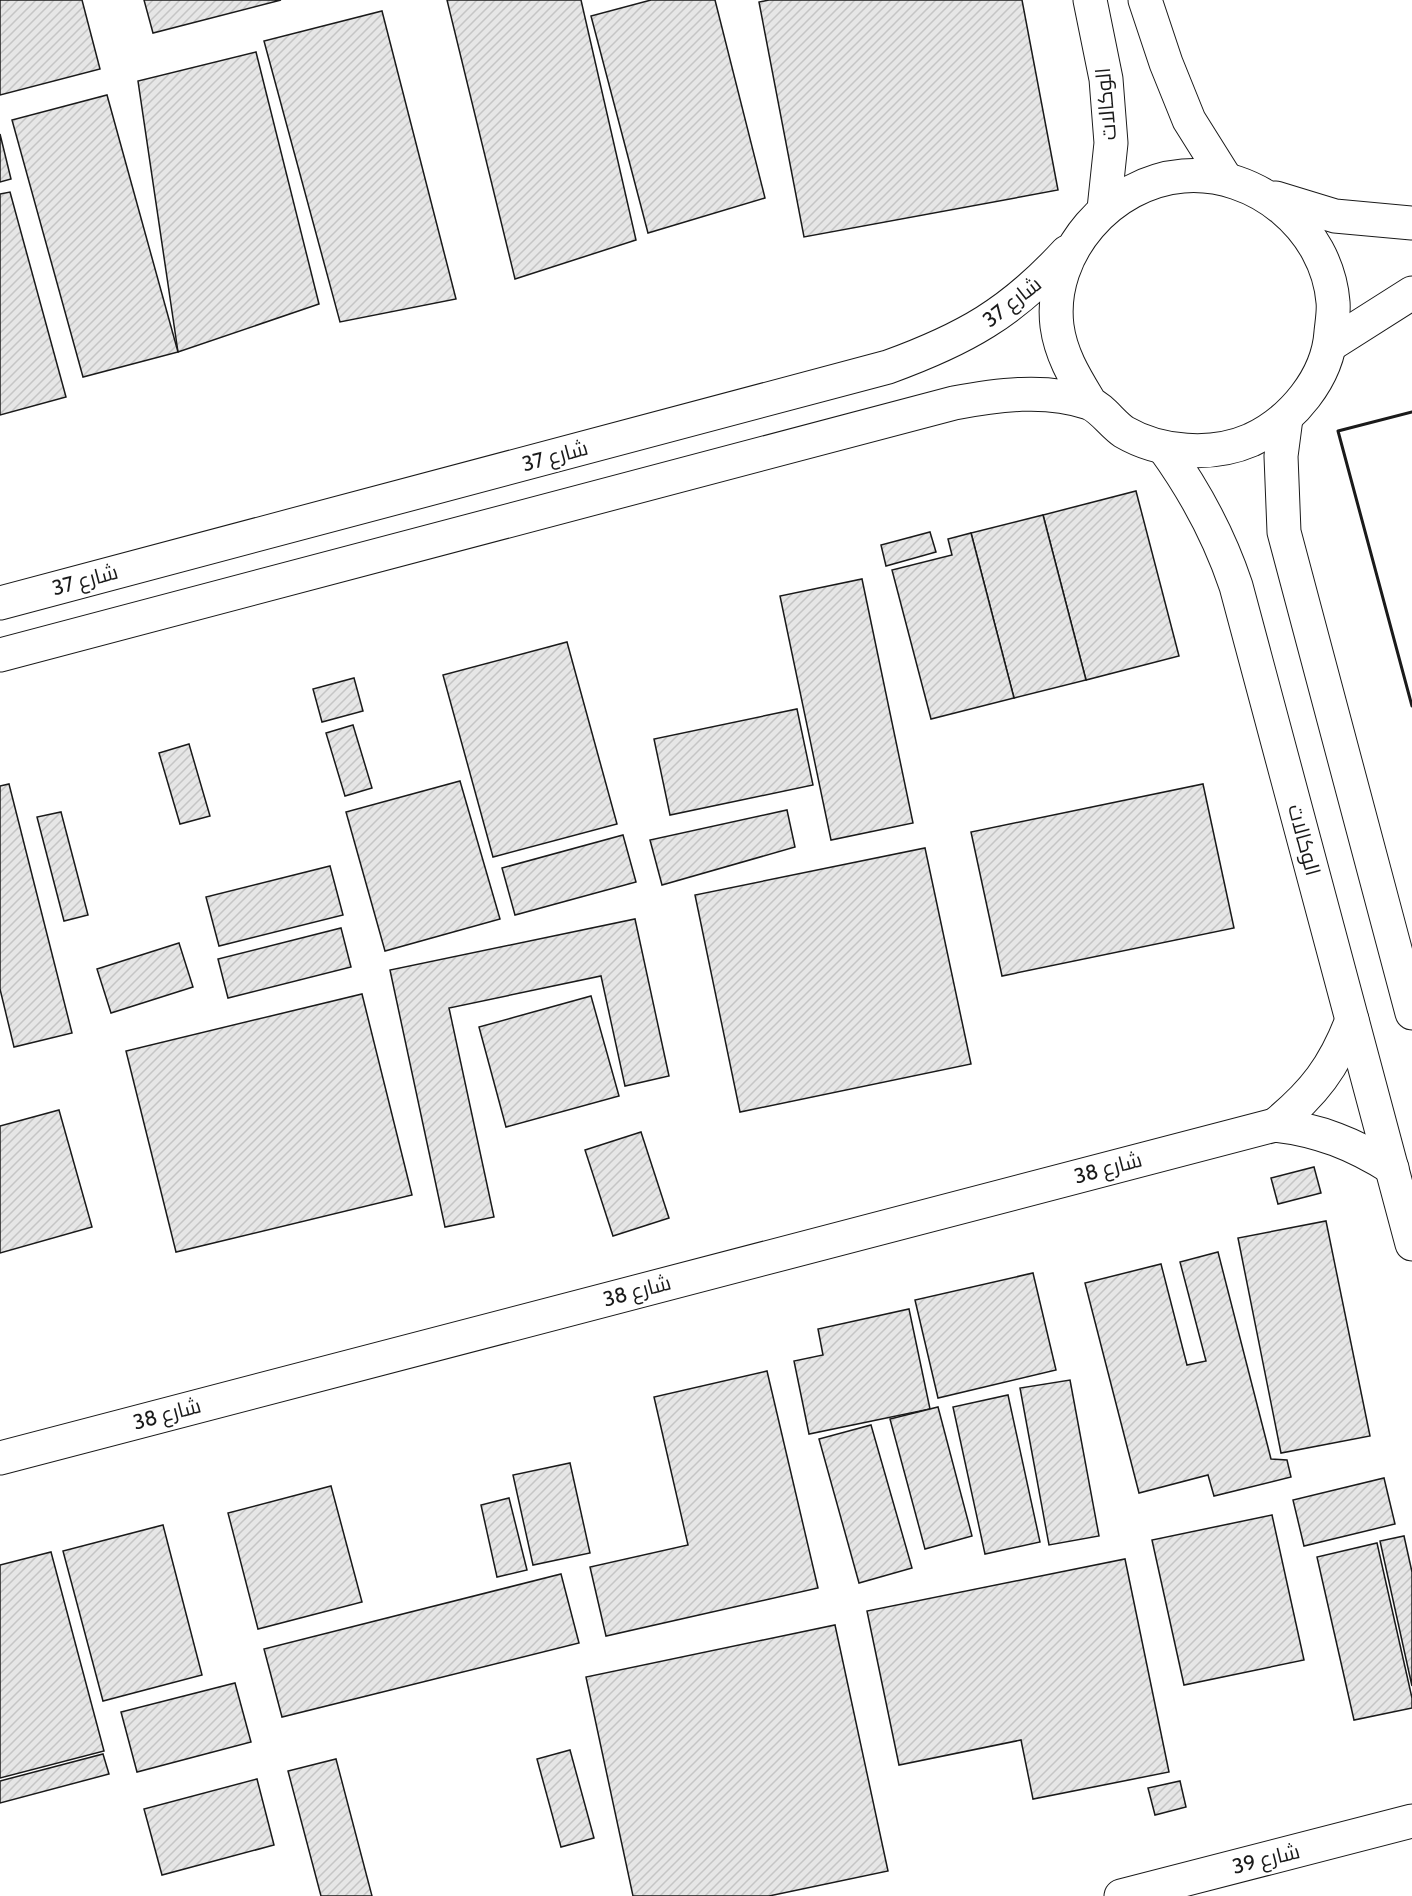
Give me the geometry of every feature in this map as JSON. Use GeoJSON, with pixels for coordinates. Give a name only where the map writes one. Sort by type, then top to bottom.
{"type":"FeatureCollection","features":[{"type":"Feature","properties":{"kind":"street","name":"الوكالات"},"geometry":{"type":"LineString","coordinates":[[1090,0],[1106,79],[1111,143],[1104,209]]}},
{"type":"Feature","properties":{"kind":"street"},"geometry":{"type":"LineString","coordinates":[[1145,0],[1166,63],[1189,120],[1226,179]]}},
{"type":"Feature","properties":{"kind":"street","name":"شارع 37"},"geometry":{"type":"LineString","coordinates":[[0,603],[888,367],[942,348],[992,320],[1037,284],[1104,209],[1141,186],[1183,176],[1226,179],[1266,195]]}},
{"type":"Feature","properties":{"kind":"street"},"geometry":{"type":"LineString","coordinates":[[1266,195],[1335,216],[1412,223]]}},
{"type":"Feature","properties":{"kind":"street"},"geometry":{"type":"LineString","coordinates":[[1076,242],[1060,282],[1057,325],[1068,367],[1091,404],[1124,432],[1164,448],[1208,451],[1250,440],[1286,418],[1314,384],[1330,345],[1333,302],[1323,259],[1299,223],[1266,195]]}},
{"type":"Feature","properties":{"kind":"street"},"geometry":{"type":"LineString","coordinates":[[1330,345],[1412,293]]}},
{"type":"Feature","properties":{"kind":"street"},"geometry":{"type":"LineString","coordinates":[[0,655],[954,403],[988,397],[1023,395],[1057,397],[1091,404]]}},
{"type":"Feature","properties":{"kind":"street"},"geometry":{"type":"LineString","coordinates":[[1286,418],[1281,456],[1284,532],[1412,1013]]}},
{"type":"Feature","properties":{"kind":"street","name":"الوكالات"},"geometry":{"type":"LineString","coordinates":[[1164,448],[1207,514],[1236,586],[1412,1244]]}},
{"type":"Feature","properties":{"kind":"street","name":"شارع 38"},"geometry":{"type":"LineString","coordinates":[[1275,1125],[1300,1104],[1322,1079],[1340,1051],[1352,1020]]}},
{"type":"Feature","properties":{"kind":"street","name":"شارع 38"},"geometry":{"type":"LineString","coordinates":[[0,1458],[1275,1125],[1306,1129],[1337,1138],[1365,1151],[1392,1168]]}},
{"type":"Feature","properties":{"kind":"street","name":"شارع 39"},"geometry":{"type":"LineString","coordinates":[[1120,1896],[1412,1821]]}},
{"type":"Feature","properties":{"kind":"building"},"geometry":{"type":"Polygon","coordinates":[[[0,0],[82,0],[100,69],[0,95],[0,0]]]}},
{"type":"Feature","properties":{"kind":"building"},"geometry":{"type":"Polygon","coordinates":[[[144,0],[281,0],[153,33],[144,0]]]}},
{"type":"Feature","properties":{"kind":"building"},"geometry":{"type":"Polygon","coordinates":[[[447,0],[581,0],[636,240],[515,279],[447,0]]]}},
{"type":"Feature","properties":{"kind":"building"},"geometry":{"type":"Polygon","coordinates":[[[651,0],[715,0],[765,198],[648,233],[591,16],[651,0]]]}},
{"type":"Feature","properties":{"kind":"building"},"geometry":{"type":"Polygon","coordinates":[[[769,0],[1022,0],[1058,190],[804,237],[759,2],[769,0]]]}},
{"type":"Feature","properties":{"kind":"building"},"geometry":{"type":"Polygon","coordinates":[[[382,11],[456,299],[340,322],[264,41],[382,11]]]}},
{"type":"Feature","properties":{"kind":"building"},"geometry":{"type":"Polygon","coordinates":[[[256,52],[319,304],[178,352],[138,81],[256,52]]]}},
{"type":"Feature","properties":{"kind":"building"},"geometry":{"type":"Polygon","coordinates":[[[107,95],[178,352],[83,377],[12,120],[107,95]]]}},
{"type":"Feature","properties":{"kind":"building"},"geometry":{"type":"Polygon","coordinates":[[[0,134],[11,179],[0,182],[0,134]]]}},
{"type":"Feature","properties":{"kind":"building"},"geometry":{"type":"Polygon","coordinates":[[[10,192],[66,397],[0,415],[0,194],[10,192]]]}},
{"type":"Feature","properties":{"kind":"building"},"geometry":{"type":"Polygon","coordinates":[[[1136,491],[1179,656],[1086,680],[1043,515],[1136,491]]]}},
{"type":"Feature","properties":{"kind":"building"},"geometry":{"type":"Polygon","coordinates":[[[1043,515],[1086,680],[1014,698],[971,533],[1043,515]]]}},
{"type":"Feature","properties":{"kind":"building"},"geometry":{"type":"Polygon","coordinates":[[[930,532],[936,552],[886,566],[881,545],[930,532]]]}},
{"type":"Feature","properties":{"kind":"building"},"geometry":{"type":"Polygon","coordinates":[[[971,533],[1014,698],[931,719],[892,570],[952,555],[948,539],[971,533]]]}},
{"type":"Feature","properties":{"kind":"building"},"geometry":{"type":"Polygon","coordinates":[[[862,579],[913,823],[831,840],[780,596],[862,579]]]}},
{"type":"Feature","properties":{"kind":"building"},"geometry":{"type":"Polygon","coordinates":[[[567,642],[617,824],[493,857],[443,675],[567,642]]]}},
{"type":"Feature","properties":{"kind":"building"},"geometry":{"type":"Polygon","coordinates":[[[354,678],[363,711],[322,722],[313,689],[354,678]]]}},
{"type":"Feature","properties":{"kind":"building"},"geometry":{"type":"Polygon","coordinates":[[[797,709],[813,785],[670,815],[654,739],[797,709]]]}},
{"type":"Feature","properties":{"kind":"building"},"geometry":{"type":"Polygon","coordinates":[[[353,725],[372,788],[345,796],[326,733],[353,725]]]}},
{"type":"Feature","properties":{"kind":"building"},"geometry":{"type":"Polygon","coordinates":[[[189,744],[210,816],[180,824],[159,753],[189,744]]]}},
{"type":"Feature","properties":{"kind":"building"},"geometry":{"type":"Polygon","coordinates":[[[460,781],[500,919],[385,951],[346,812],[460,781]]]}},
{"type":"Feature","properties":{"kind":"building"},"geometry":{"type":"Polygon","coordinates":[[[9,784],[72,1033],[14,1047],[0,989],[0,786],[9,784]]]}},
{"type":"Feature","properties":{"kind":"building"},"geometry":{"type":"Polygon","coordinates":[[[1203,784],[1234,928],[1002,976],[971,832],[1203,784]]]}},
{"type":"Feature","properties":{"kind":"building"},"geometry":{"type":"Polygon","coordinates":[[[787,810],[795,847],[662,885],[650,840],[787,810]]]}},
{"type":"Feature","properties":{"kind":"building"},"geometry":{"type":"Polygon","coordinates":[[[61,812],[88,915],[64,921],[37,817],[61,812]]]}},
{"type":"Feature","properties":{"kind":"building"},"geometry":{"type":"Polygon","coordinates":[[[623,835],[636,882],[515,915],[502,868],[623,835]]]}},
{"type":"Feature","properties":{"kind":"building"},"geometry":{"type":"Polygon","coordinates":[[[925,848],[971,1064],[740,1112],[695,895],[925,848]]]}},
{"type":"Feature","properties":{"kind":"building"},"geometry":{"type":"Polygon","coordinates":[[[330,866],[343,915],[219,946],[206,897],[330,866]]]}},
{"type":"Feature","properties":{"kind":"building"},"geometry":{"type":"Polygon","coordinates":[[[635,919],[669,1076],[625,1086],[601,976],[449,1008],[494,1217],[445,1227],[390,970],[635,919]]]}},
{"type":"Feature","properties":{"kind":"building"},"geometry":{"type":"Polygon","coordinates":[[[341,928],[351,967],[228,998],[218,959],[341,928]]]}},
{"type":"Feature","properties":{"kind":"building"},"geometry":{"type":"Polygon","coordinates":[[[179,943],[193,987],[111,1013],[97,969],[179,943]]]}},
{"type":"Feature","properties":{"kind":"building"},"geometry":{"type":"Polygon","coordinates":[[[362,994],[412,1195],[176,1252],[126,1051],[362,994]]]}},
{"type":"Feature","properties":{"kind":"building"},"geometry":{"type":"Polygon","coordinates":[[[591,996],[619,1096],[506,1127],[479,1027],[591,996]]]}},
{"type":"Feature","properties":{"kind":"building"},"geometry":{"type":"Polygon","coordinates":[[[59,1110],[92,1227],[0,1253],[0,1126],[59,1110]]]}},
{"type":"Feature","properties":{"kind":"building"},"geometry":{"type":"Polygon","coordinates":[[[641,1132],[669,1218],[613,1236],[585,1150],[641,1132]]]}},
{"type":"Feature","properties":{"kind":"building"},"geometry":{"type":"Polygon","coordinates":[[[1314,1167],[1321,1193],[1278,1204],[1271,1178],[1314,1167]]]}},
{"type":"Feature","properties":{"kind":"building"},"geometry":{"type":"Polygon","coordinates":[[[1326,1221],[1370,1436],[1281,1453],[1238,1238],[1326,1221]]]}},
{"type":"Feature","properties":{"kind":"building"},"geometry":{"type":"Polygon","coordinates":[[[1218,1252],[1271,1459],[1287,1460],[1291,1477],[1214,1496],[1208,1475],[1139,1493],[1085,1283],[1161,1264],[1187,1365],[1206,1361],[1180,1262],[1218,1252]]]}},
{"type":"Feature","properties":{"kind":"building"},"geometry":{"type":"Polygon","coordinates":[[[1033,1273],[1056,1370],[938,1398],[915,1300],[1033,1273]]]}},
{"type":"Feature","properties":{"kind":"building"},"geometry":{"type":"Polygon","coordinates":[[[909,1309],[930,1409],[809,1434],[794,1361],[823,1355],[818,1329],[909,1309]]]}},
{"type":"Feature","properties":{"kind":"building"},"geometry":{"type":"Polygon","coordinates":[[[767,1371],[818,1588],[606,1636],[590,1567],[688,1545],[654,1397],[767,1371]]]}},
{"type":"Feature","properties":{"kind":"building"},"geometry":{"type":"Polygon","coordinates":[[[1070,1380],[1099,1536],[1049,1545],[1020,1388],[1070,1380]]]}},
{"type":"Feature","properties":{"kind":"building"},"geometry":{"type":"Polygon","coordinates":[[[1008,1395],[1040,1542],[985,1554],[953,1407],[1008,1395]]]}},
{"type":"Feature","properties":{"kind":"building"},"geometry":{"type":"Polygon","coordinates":[[[938,1407],[972,1536],[925,1549],[890,1419],[938,1407]]]}},
{"type":"Feature","properties":{"kind":"building"},"geometry":{"type":"Polygon","coordinates":[[[871,1425],[912,1568],[859,1583],[819,1439],[871,1425]]]}},
{"type":"Feature","properties":{"kind":"building"},"geometry":{"type":"Polygon","coordinates":[[[570,1463],[590,1553],[533,1565],[513,1475],[570,1463]]]}},
{"type":"Feature","properties":{"kind":"building"},"geometry":{"type":"Polygon","coordinates":[[[1384,1478],[1395,1524],[1304,1546],[1293,1500],[1384,1478]]]}},
{"type":"Feature","properties":{"kind":"building"},"geometry":{"type":"Polygon","coordinates":[[[331,1486],[362,1602],[258,1629],[228,1513],[331,1486]]]}},
{"type":"Feature","properties":{"kind":"building"},"geometry":{"type":"Polygon","coordinates":[[[509,1498],[527,1570],[497,1577],[481,1505],[509,1498]]]}},
{"type":"Feature","properties":{"kind":"building"},"geometry":{"type":"Polygon","coordinates":[[[1272,1515],[1304,1660],[1184,1685],[1152,1540],[1272,1515]]]}},
{"type":"Feature","properties":{"kind":"building"},"geometry":{"type":"Polygon","coordinates":[[[163,1525],[202,1675],[103,1701],[63,1551],[163,1525]]]}},
{"type":"Feature","properties":{"kind":"building"},"geometry":{"type":"Polygon","coordinates":[[[1404,1536],[1412,1572],[1412,1686],[1380,1541],[1404,1536]]]}},
{"type":"Feature","properties":{"kind":"building"},"geometry":{"type":"Polygon","coordinates":[[[1377,1543],[1412,1698],[1412,1708],[1354,1720],[1317,1557],[1377,1543]]]}},
{"type":"Feature","properties":{"kind":"building"},"geometry":{"type":"Polygon","coordinates":[[[51,1552],[104,1751],[0,1778],[0,1565],[51,1552]]]}},
{"type":"Feature","properties":{"kind":"building"},"geometry":{"type":"Polygon","coordinates":[[[1125,1559],[1169,1772],[1033,1799],[1021,1740],[899,1765],[867,1611],[1125,1559]]]}},
{"type":"Feature","properties":{"kind":"building"},"geometry":{"type":"Polygon","coordinates":[[[561,1574],[579,1643],[282,1717],[264,1649],[561,1574]]]}},
{"type":"Feature","properties":{"kind":"building"},"geometry":{"type":"Polygon","coordinates":[[[835,1625],[888,1871],[769,1896],[633,1896],[586,1677],[835,1625]]]}},
{"type":"Feature","properties":{"kind":"building"},"geometry":{"type":"Polygon","coordinates":[[[235,1683],[251,1742],[137,1772],[121,1712],[235,1683]]]}},
{"type":"Feature","properties":{"kind":"building"},"geometry":{"type":"Polygon","coordinates":[[[570,1750],[594,1838],[561,1847],[537,1759],[570,1750]]]}},
{"type":"Feature","properties":{"kind":"building"},"geometry":{"type":"Polygon","coordinates":[[[103,1754],[109,1774],[0,1803],[0,1781],[103,1754]]]}},
{"type":"Feature","properties":{"kind":"building"},"geometry":{"type":"Polygon","coordinates":[[[336,1759],[372,1896],[321,1896],[288,1771],[336,1759]]]}},
{"type":"Feature","properties":{"kind":"building"},"geometry":{"type":"Polygon","coordinates":[[[257,1779],[274,1845],[162,1875],[144,1809],[257,1779]]]}},
{"type":"Feature","properties":{"kind":"building"},"geometry":{"type":"Polygon","coordinates":[[[1180,1781],[1186,1807],[1155,1815],[1148,1788],[1180,1781]]]}},
{"type":"Feature","properties":{"kind":"wall"},"geometry":{"type":"LineString","coordinates":[[1412,412],[1338,431],[1412,706]]}}]}
